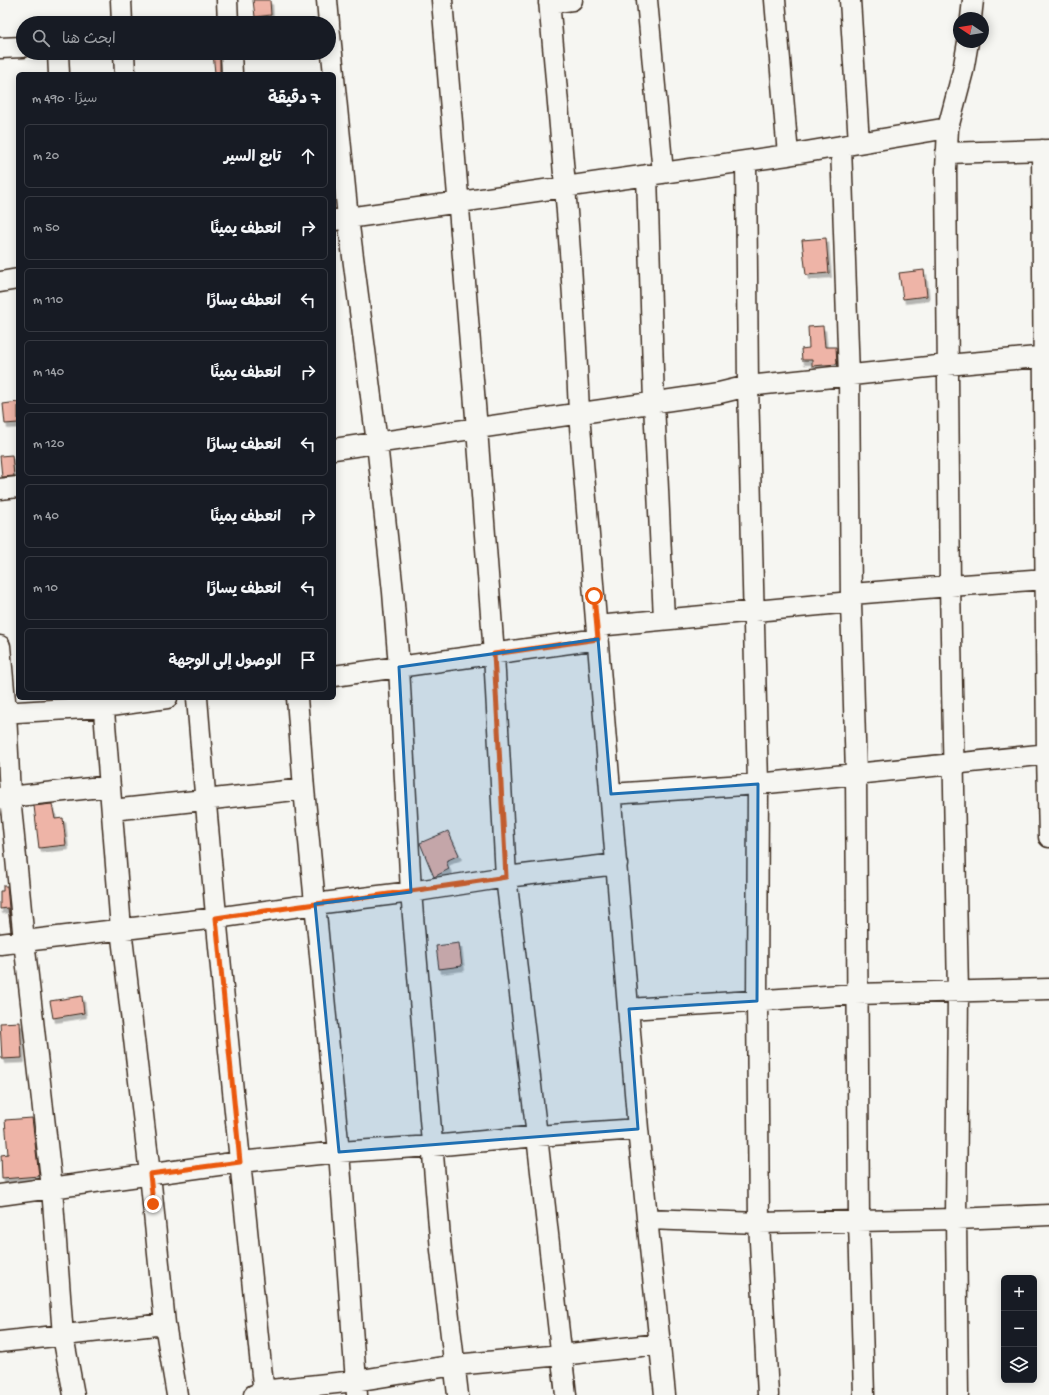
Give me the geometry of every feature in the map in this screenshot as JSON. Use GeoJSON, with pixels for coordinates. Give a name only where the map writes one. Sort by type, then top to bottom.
{"type":"FeatureCollection","features":[{"type":"Feature","properties":{"kind":"street"},"geometry":{"type":"LineString","coordinates":[[121,0],[122,16]]}},
{"type":"Feature","properties":{"kind":"street"},"geometry":{"type":"LineString","coordinates":[[226,0],[227,16]]}},
{"type":"Feature","properties":{"kind":"street"},"geometry":{"type":"LineString","coordinates":[[327,0],[328,16]]}},
{"type":"Feature","properties":{"kind":"street"},"geometry":{"type":"LineString","coordinates":[[442,0],[494,654],[506,877],[566,1395]]}},
{"type":"Feature","properties":{"kind":"street"},"geometry":{"type":"LineString","coordinates":[[572,0],[549,1],[566,186],[579,414],[638,1129],[665,1395]]}},
{"type":"Feature","properties":{"kind":"street"},"geometry":{"type":"LineString","coordinates":[[648,0],[655,174],[654,403],[664,619]]}},
{"type":"Feature","properties":{"kind":"street"},"geometry":{"type":"LineString","coordinates":[[775,0],[788,155]]}},
{"type":"Feature","properties":{"kind":"street"},"geometry":{"type":"LineString","coordinates":[[850,0],[849,376],[856,774],[856,994],[859,1221],[864,1395]]}},
{"type":"Feature","properties":{"kind":"street"},"geometry":{"type":"LineString","coordinates":[[972,12],[973,0]]}},
{"type":"Feature","properties":{"kind":"street"},"geometry":{"type":"LineString","coordinates":[[0,48],[16,47]]}},
{"type":"Feature","properties":{"kind":"street"},"geometry":{"type":"LineString","coordinates":[[958,1395],[956,1219],[958,992],[950,586],[946,153],[948,128],[963,71],[967,48]]}},
{"type":"Feature","properties":{"kind":"street"},"geometry":{"type":"LineString","coordinates":[[58,60],[59,72]]}},
{"type":"Feature","properties":{"kind":"street"},"geometry":{"type":"LineString","coordinates":[[124,60],[125,72]]}},
{"type":"Feature","properties":{"kind":"street"},"geometry":{"type":"LineString","coordinates":[[231,60],[232,72]]}},
{"type":"Feature","properties":{"kind":"street"},"geometry":{"type":"LineString","coordinates":[[333,60],[334,72]]}},
{"type":"Feature","properties":{"kind":"street"},"geometry":{"type":"LineString","coordinates":[[336,118],[341,219],[377,442],[393,592],[399,667],[411,892],[441,1250],[458,1395]]}},
{"type":"Feature","properties":{"kind":"street"},"geometry":{"type":"LineString","coordinates":[[341,219],[788,155],[948,128]]}},
{"type":"Feature","properties":{"kind":"street"},"geometry":{"type":"LineString","coordinates":[[946,153],[1045,150],[1047,357],[1046,579],[1049,837]]}},
{"type":"Feature","properties":{"kind":"street"},"geometry":{"type":"LineString","coordinates":[[746,161],[748,386],[758,784],[757,1001],[759,1223],[768,1395]]}},
{"type":"Feature","properties":{"kind":"street"},"geometry":{"type":"LineString","coordinates":[[0,282],[16,279]]}},
{"type":"Feature","properties":{"kind":"street"},"geometry":{"type":"LineString","coordinates":[[336,449],[654,403],[719,393],[748,386],[947,365],[1047,357]]}},
{"type":"Feature","properties":{"kind":"street"},"geometry":{"type":"LineString","coordinates":[[0,488],[16,487]]}},
{"type":"Feature","properties":{"kind":"street"},"geometry":{"type":"LineString","coordinates":[[336,676],[494,654],[664,619],[754,611],[950,586],[1046,579]]}},
{"type":"Feature","properties":{"kind":"street"},"geometry":{"type":"LineString","coordinates":[[0,646],[5,797],[24,941],[52,1188],[63,1336],[74,1395]]}},
{"type":"Feature","properties":{"kind":"street"},"geometry":{"type":"LineString","coordinates":[[3,712],[25,712],[103,702],[134,700]]}},
{"type":"Feature","properties":{"kind":"street"},"geometry":{"type":"LineString","coordinates":[[197,700],[205,800],[261,1394],[356,1388],[455,1365],[660,1344]]}},
{"type":"Feature","properties":{"kind":"street"},"geometry":{"type":"LineString","coordinates":[[297,700],[304,789],[339,1152],[356,1388]]}},
{"type":"Feature","properties":{"kind":"street"},"geometry":{"type":"LineString","coordinates":[[103,702],[121,929],[150,1174],[165,1324],[177,1395]]}},
{"type":"Feature","properties":{"kind":"street"},"geometry":{"type":"LineString","coordinates":[[611,794],[758,784],[1048,754]]}},
{"type":"Feature","properties":{"kind":"street"},"geometry":{"type":"LineString","coordinates":[[5,797],[110,786]]}},
{"type":"Feature","properties":{"kind":"street"},"geometry":{"type":"LineString","coordinates":[[112,810],[304,789]]}},
{"type":"Feature","properties":{"kind":"street"},"geometry":{"type":"LineString","coordinates":[[0,944],[216,918],[411,892],[506,877],[617,864]]}},
{"type":"Feature","properties":{"kind":"street"},"geometry":{"type":"LineString","coordinates":[[629,1009],[856,994],[1049,989]]}},
{"type":"Feature","properties":{"kind":"street"},"geometry":{"type":"LineString","coordinates":[[0,1195],[240,1162],[339,1152],[638,1129]]}},
{"type":"Feature","properties":{"kind":"street"},"geometry":{"type":"LineString","coordinates":[[646,1219],[759,1223],[956,1219],[1049,1215]]}},
{"type":"Feature","properties":{"kind":"street"},"geometry":{"type":"LineString","coordinates":[[0,1342],[165,1324]]}},
{"type":"Feature","properties":{"kind":"highlighted area"},"geometry":{"type":"Polygon","coordinates":[[[598,639],[611,794],[758,784],[757,1001],[629,1009],[638,1129],[339,1152],[315,904],[411,892],[399,667],[598,639]]]}},
{"type":"Feature","properties":{"kind":"building"},"geometry":{"type":"Polygon","coordinates":[[[253,0],[270,0],[271,15],[255,16],[253,0]]]}},
{"type":"Feature","properties":{"kind":"building"},"geometry":{"type":"Polygon","coordinates":[[[214,60],[220,60],[220,72],[215,72],[214,60]]]}},
{"type":"Feature","properties":{"kind":"building"},"geometry":{"type":"Polygon","coordinates":[[[826,238],[829,273],[806,275],[802,240],[826,238]]]}},
{"type":"Feature","properties":{"kind":"building"},"geometry":{"type":"Polygon","coordinates":[[[924,270],[927,296],[903,299],[899,273],[924,270]]]}},
{"type":"Feature","properties":{"kind":"building"},"geometry":{"type":"Polygon","coordinates":[[[823,326],[825,347],[836,347],[837,364],[812,366],[812,360],[802,360],[801,349],[809,348],[808,327],[823,326]]]}},
{"type":"Feature","properties":{"kind":"building"},"geometry":{"type":"Polygon","coordinates":[[[16,402],[16,423],[5,424],[3,404],[16,402]]]}},
{"type":"Feature","properties":{"kind":"building"},"geometry":{"type":"Polygon","coordinates":[[[12,455],[14,476],[2,477],[0,456],[12,455]]]}},
{"type":"Feature","properties":{"kind":"building"},"geometry":{"type":"Polygon","coordinates":[[[52,804],[55,819],[63,818],[66,845],[39,848],[34,806],[52,804]]]}},
{"type":"Feature","properties":{"kind":"building"},"geometry":{"type":"Polygon","coordinates":[[[448,831],[459,855],[446,861],[449,869],[434,877],[420,843],[448,831]]]}},
{"type":"Feature","properties":{"kind":"building"},"geometry":{"type":"Polygon","coordinates":[[[3,886],[7,886],[11,931],[8,908],[0,909],[0,891],[3,891],[3,886]]]}},
{"type":"Feature","properties":{"kind":"building"},"geometry":{"type":"Polygon","coordinates":[[[459,943],[462,966],[439,969],[436,946],[459,943]]]}},
{"type":"Feature","properties":{"kind":"building"},"geometry":{"type":"Polygon","coordinates":[[[82,996],[84,1013],[53,1018],[50,1001],[82,996]]]}},
{"type":"Feature","properties":{"kind":"building"},"geometry":{"type":"Polygon","coordinates":[[[20,1022],[22,1058],[2,1059],[0,1023],[20,1022]]]}},
{"type":"Feature","properties":{"kind":"building"},"geometry":{"type":"Polygon","coordinates":[[[32,1118],[39,1176],[2,1179],[1,1155],[8,1154],[5,1120],[32,1118]]]}},
{"type":"Feature","properties":{"kind":"route"},"geometry":{"type":"LineString","coordinates":[[153,1204],[150,1174],[240,1162],[216,918],[411,892],[506,877],[494,678],[494,654],[598,639],[594,596]]}}]}
